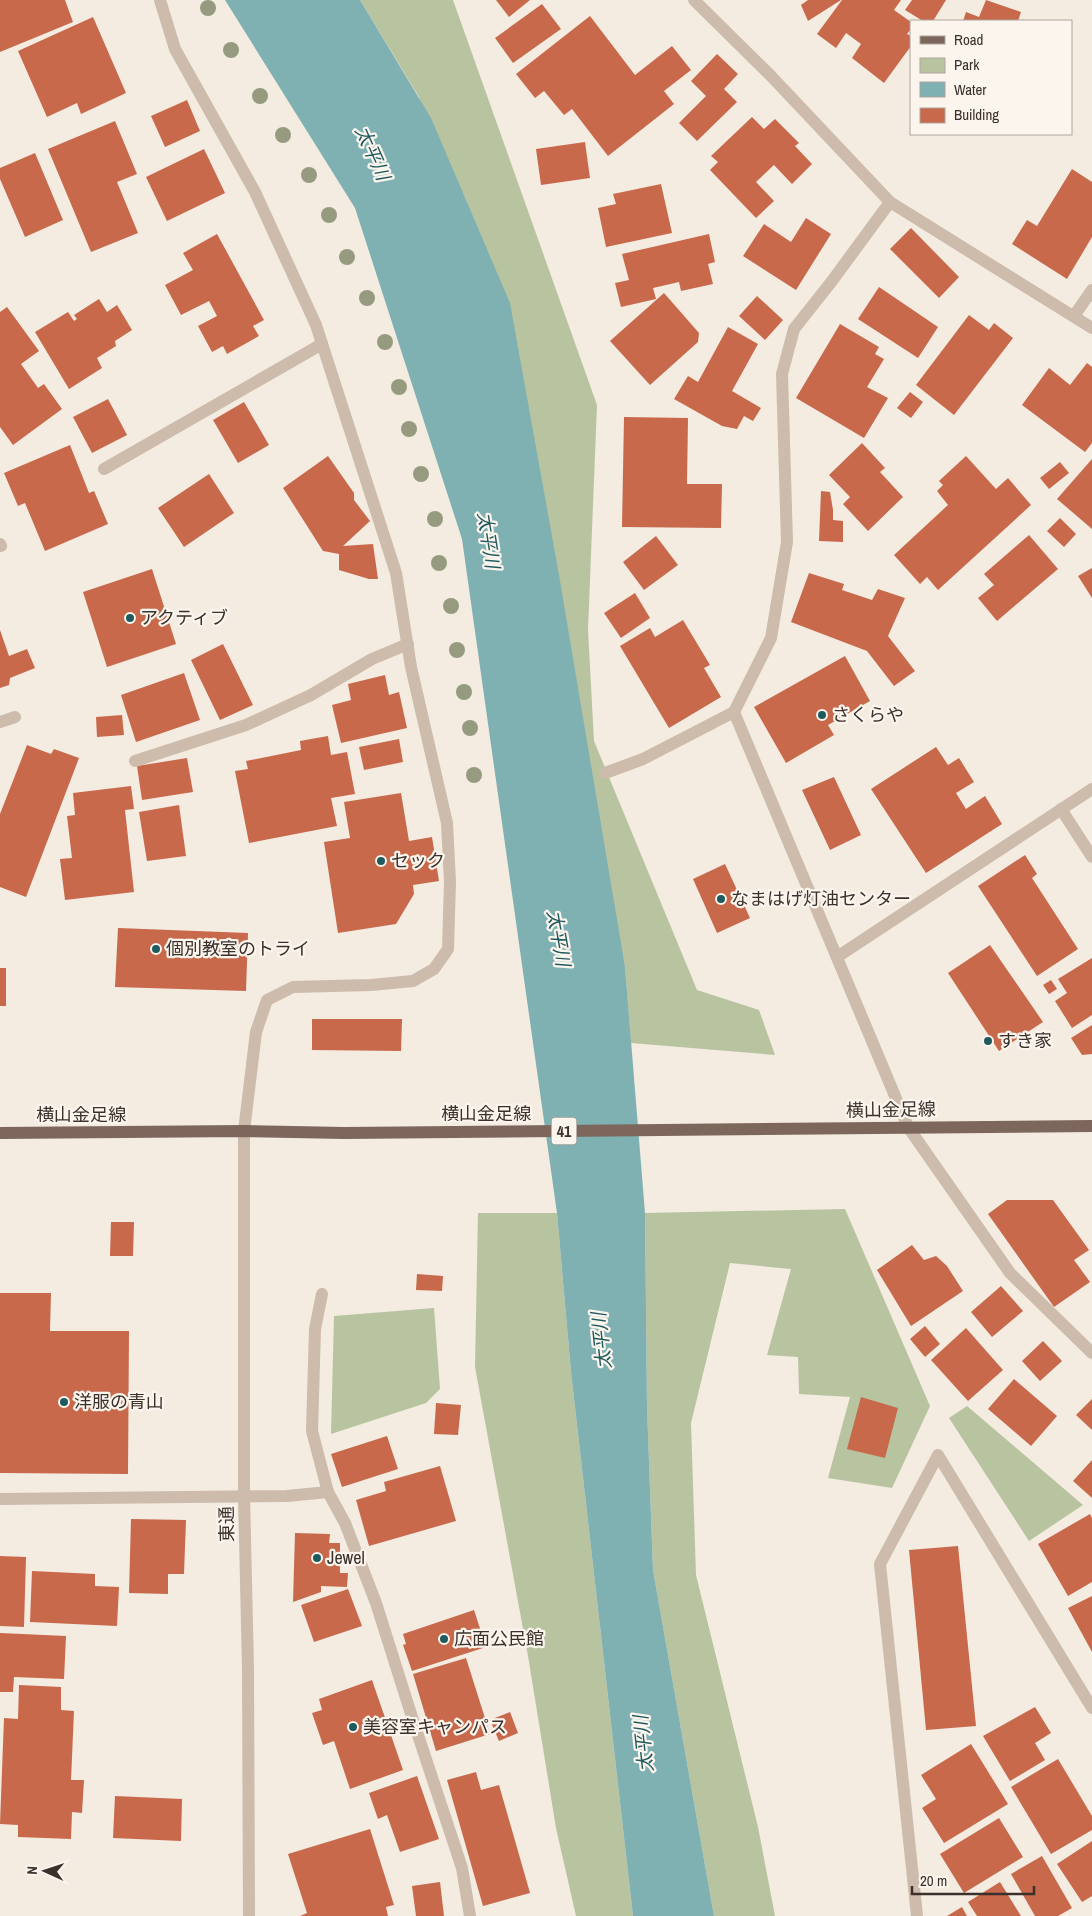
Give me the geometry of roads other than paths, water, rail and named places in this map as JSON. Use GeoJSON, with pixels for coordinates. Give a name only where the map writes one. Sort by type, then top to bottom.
{"type":"FeatureCollection","features":[{"type":"Feature","properties":{"kind":"main road","name":"横山金足線"},"geometry":{"type":"LineString","coordinates":[[0,1133],[1092,1126]]}},
{"type":"Feature","properties":{"kind":"street","name":"東通"},"geometry":{"type":"LineString","coordinates":[[160,0],[175,49],[255,192],[316,325],[396,573],[410,667],[447,823],[450,882],[448,949],[434,969],[413,981],[371,985],[294,987],[267,1000],[256,1032],[244,1131],[244,1496],[248,1668],[250,1916]]}},
{"type":"Feature","properties":{"kind":"street"},"geometry":{"type":"LineString","coordinates":[[694,0],[771,76],[890,202],[1092,328]]}},
{"type":"Feature","properties":{"kind":"street"},"geometry":{"type":"LineString","coordinates":[[605,773],[643,759],[734,712],[771,638],[787,542],[782,374],[794,329],[890,202]]}},
{"type":"Feature","properties":{"kind":"street"},"geometry":{"type":"LineString","coordinates":[[1074,316],[1092,290]]}},
{"type":"Feature","properties":{"kind":"street"},"geometry":{"type":"LineString","coordinates":[[104,469],[322,344]]}},
{"type":"Feature","properties":{"kind":"street"},"geometry":{"type":"LineString","coordinates":[[135,761],[246,726],[311,695],[372,659],[408,644]]}},
{"type":"Feature","properties":{"kind":"street"},"geometry":{"type":"LineString","coordinates":[[734,712],[908,1127],[1010,1273],[1092,1353]]}},
{"type":"Feature","properties":{"kind":"street"},"geometry":{"type":"LineString","coordinates":[[0,722],[15,716]]}},
{"type":"Feature","properties":{"kind":"street"},"geometry":{"type":"LineString","coordinates":[[837,957],[1092,789]]}},
{"type":"Feature","properties":{"kind":"street"},"geometry":{"type":"LineString","coordinates":[[1061,809],[1092,857]]}},
{"type":"Feature","properties":{"kind":"street"},"geometry":{"type":"LineString","coordinates":[[322,1294],[315,1328],[312,1430],[328,1492],[344,1523],[376,1602],[462,1868],[470,1916]]}},
{"type":"Feature","properties":{"kind":"street"},"geometry":{"type":"LineString","coordinates":[[917,1916],[880,1564],[938,1455],[1092,1708]]}},
{"type":"Feature","properties":{"kind":"street"},"geometry":{"type":"LineString","coordinates":[[0,1499],[287,1496],[328,1492]]}},
{"type":"Feature","properties":{"kind":"water","name":"太平川"},"geometry":{"type":"Polygon","coordinates":[[[225,0],[360,0],[431,118],[510,303],[559,575],[625,967],[645,1213],[647,1407],[653,1570],[714,1916],[633,1916],[571,1372],[557,1213],[462,539],[355,208],[225,0]]]}},
{"type":"Feature","properties":{"kind":"place","name":"アクティブ"},"geometry":{"type":"Point","coordinates":[130,618]}},
{"type":"Feature","properties":{"kind":"place","name":"さくらや"},"geometry":{"type":"Point","coordinates":[822,715]}},
{"type":"Feature","properties":{"kind":"place","name":"セック"},"geometry":{"type":"Point","coordinates":[381,861]}},
{"type":"Feature","properties":{"kind":"place","name":"なまはげ灯油センター"},"geometry":{"type":"Point","coordinates":[721,899]}},
{"type":"Feature","properties":{"kind":"place","name":"個別教室のトライ"},"geometry":{"type":"Point","coordinates":[156,949]}},
{"type":"Feature","properties":{"kind":"place","name":"すき家"},"geometry":{"type":"Point","coordinates":[988,1041]}},
{"type":"Feature","properties":{"kind":"place","name":"洋服の青山"},"geometry":{"type":"Point","coordinates":[64,1402]}},
{"type":"Feature","properties":{"kind":"place","name":"Jewel"},"geometry":{"type":"Point","coordinates":[317,1558]}},
{"type":"Feature","properties":{"kind":"place","name":"広面公民館"},"geometry":{"type":"Point","coordinates":[444,1639]}},
{"type":"Feature","properties":{"kind":"place","name":"美容室キャンパス"},"geometry":{"type":"Point","coordinates":[353,1727]}}]}
